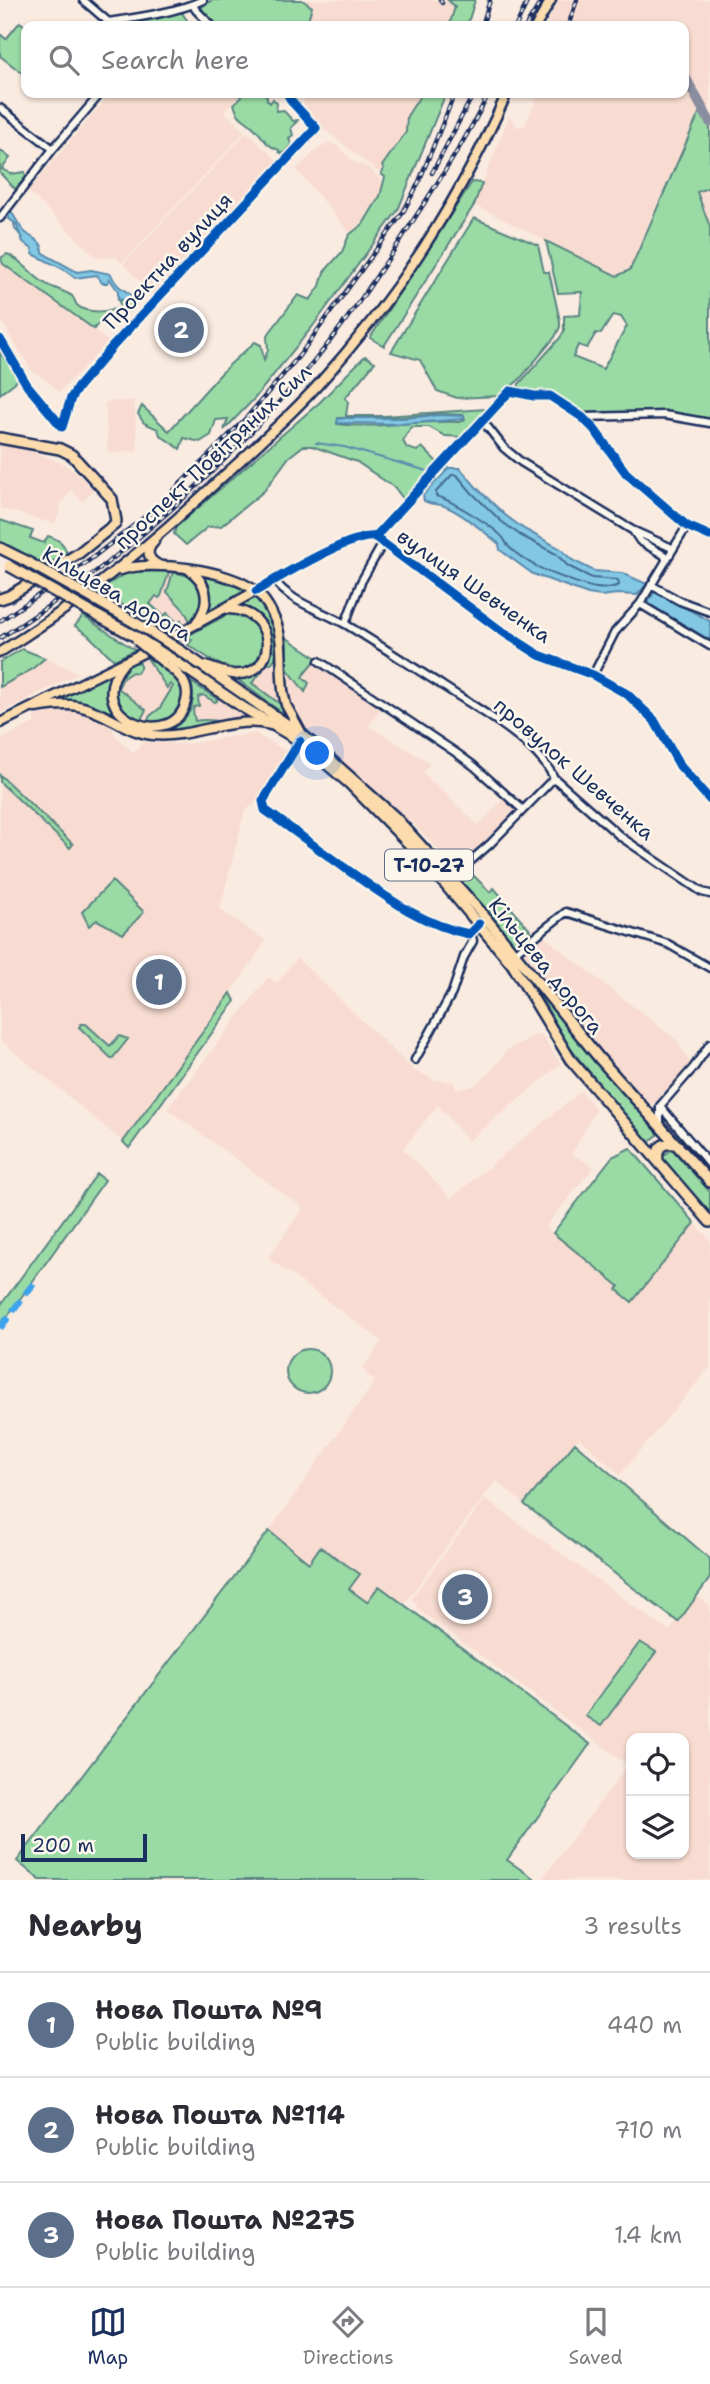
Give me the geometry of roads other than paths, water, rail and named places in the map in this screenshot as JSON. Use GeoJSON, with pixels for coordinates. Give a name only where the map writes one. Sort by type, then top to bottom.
{"type":"FeatureCollection","features":[{"type":"Feature","properties":{"kind":"highway"},"geometry":{"type":"LineString","coordinates":[[0,438],[60,449],[72,455],[112,499],[116,521],[79,553],[9,596],[0,598]]}},
{"type":"Feature","properties":{"kind":"highway","name":"Кільцева дорога"},"geometry":{"type":"LineString","coordinates":[[0,548],[101,603],[202,664],[301,738],[396,817],[451,878],[590,1048],[710,1182]]}},
{"type":"Feature","properties":{"kind":"highway","name":"Кільцева дорога"},"geometry":{"type":"LineString","coordinates":[[4,564],[136,638],[244,708],[301,738],[383,816],[480,924],[522,977],[548,1025],[577,1068],[658,1161]]}},
{"type":"Feature","properties":{"kind":"highway"},"geometry":{"type":"LineString","coordinates":[[658,1161],[657,1152],[662,1144],[679,1146]]}},
{"type":"Feature","properties":{"kind":"highway","name":"Т-10-27"},"geometry":{"type":"LineString","coordinates":[[658,1161],[710,1222]]}},
{"type":"Feature","properties":{"kind":"main road"},"geometry":{"type":"LineString","coordinates":[[539,21],[551,0]]}},
{"type":"Feature","properties":{"kind":"main road","name":"проспект Повітряних Сил"},"geometry":{"type":"LineString","coordinates":[[0,652],[57,616],[113,573],[169,527],[284,421],[346,352],[399,284],[470,171],[505,98]]}},
{"type":"Feature","properties":{"kind":"main road"},"geometry":{"type":"LineString","coordinates":[[162,566],[150,559],[148,550],[169,527]]}},
{"type":"Feature","properties":{"kind":"main road"},"geometry":{"type":"LineString","coordinates":[[113,573],[124,568],[186,568],[233,579],[256,591],[269,608],[278,628],[284,696],[301,738]]}},
{"type":"Feature","properties":{"kind":"main road"},"geometry":{"type":"LineString","coordinates":[[186,568],[199,578],[207,596],[200,618],[191,628]]}},
{"type":"Feature","properties":{"kind":"main road","name":"вулиця Шевченка"},"geometry":{"type":"LineString","coordinates":[[0,723],[191,628],[256,591]]}},
{"type":"Feature","properties":{"kind":"main road"},"geometry":{"type":"LineString","coordinates":[[202,664],[220,671],[242,674],[255,668],[265,654],[267,637],[258,621],[242,611],[225,610]]}},
{"type":"Feature","properties":{"kind":"main road"},"geometry":{"type":"LineString","coordinates":[[126,661],[117,672],[111,687],[113,702],[126,718],[135,723],[152,726],[174,720],[184,709],[186,702],[187,689],[182,678],[167,660]]}},
{"type":"Feature","properties":{"kind":"main road"},"geometry":{"type":"LineString","coordinates":[[26,710],[58,705],[78,706],[92,710],[129,730],[157,736],[237,723],[267,724],[283,730]]}},
{"type":"Feature","properties":{"kind":"street"},"geometry":{"type":"LineString","coordinates":[[83,0],[108,21]]}},
{"type":"Feature","properties":{"kind":"street"},"geometry":{"type":"LineString","coordinates":[[123,21],[193,5],[203,0]]}},
{"type":"Feature","properties":{"kind":"street"},"geometry":{"type":"LineString","coordinates":[[193,5],[207,21]]}},
{"type":"Feature","properties":{"kind":"street"},"geometry":{"type":"LineString","coordinates":[[4,213],[97,98]]}},
{"type":"Feature","properties":{"kind":"street","name":"Проектна вулиця"},"geometry":{"type":"LineString","coordinates":[[0,339],[27,385],[62,427],[78,387],[316,128],[290,98]]}},
{"type":"Feature","properties":{"kind":"street"},"geometry":{"type":"LineString","coordinates":[[0,108],[53,149]]}},
{"type":"Feature","properties":{"kind":"street"},"geometry":{"type":"LineString","coordinates":[[375,537],[510,390],[553,398],[582,417],[626,473],[687,526],[710,536]]}},
{"type":"Feature","properties":{"kind":"street"},"geometry":{"type":"LineString","coordinates":[[582,417],[664,415],[710,423]]}},
{"type":"Feature","properties":{"kind":"street"},"geometry":{"type":"LineString","coordinates":[[482,420],[504,448],[521,462],[632,530],[671,548]]}},
{"type":"Feature","properties":{"kind":"street"},"geometry":{"type":"LineString","coordinates":[[593,675],[615,632],[640,604],[671,548],[687,526]]}},
{"type":"Feature","properties":{"kind":"street"},"geometry":{"type":"LineString","coordinates":[[632,530],[640,541],[664,555],[666,559]]}},
{"type":"Feature","properties":{"kind":"street","name":"вулиця Шевченка"},"geometry":{"type":"LineString","coordinates":[[256,591],[341,546],[364,537],[375,537],[500,630],[539,655],[593,675],[627,694],[648,712],[680,766],[710,800]]}},
{"type":"Feature","properties":{"kind":"street"},"geometry":{"type":"LineString","coordinates":[[345,624],[361,582],[383,544]]}},
{"type":"Feature","properties":{"kind":"street","name":"провулок Шевченка"},"geometry":{"type":"LineString","coordinates":[[274,580],[284,592],[345,624],[500,724],[542,760],[554,778],[621,837],[702,892],[710,894]]}},
{"type":"Feature","properties":{"kind":"street"},"geometry":{"type":"LineString","coordinates":[[649,590],[710,612]]}},
{"type":"Feature","properties":{"kind":"street"},"geometry":{"type":"LineString","coordinates":[[640,604],[710,646]]}},
{"type":"Feature","properties":{"kind":"street"},"geometry":{"type":"LineString","coordinates":[[319,662],[455,752],[523,810]]}},
{"type":"Feature","properties":{"kind":"street"},"geometry":{"type":"LineString","coordinates":[[301,738],[263,801],[265,810],[400,908],[455,931],[469,934],[480,924]]}},
{"type":"Feature","properties":{"kind":"street"},"geometry":{"type":"LineString","coordinates":[[451,878],[491,844],[554,778]]}},
{"type":"Feature","properties":{"kind":"street"},"geometry":{"type":"LineString","coordinates":[[513,954],[566,912],[668,944],[710,968]]}},
{"type":"Feature","properties":{"kind":"street"},"geometry":{"type":"LineString","coordinates":[[415,1060],[453,993],[464,957],[473,941],[471,932]]}},
{"type":"Feature","properties":{"kind":"street"},"geometry":{"type":"LineString","coordinates":[[660,1124],[660,1106],[707,1055],[710,1044]]}},
{"type":"Feature","properties":{"kind":"street"},"geometry":{"type":"LineString","coordinates":[[645,1107],[660,1106]]}},
{"type":"Feature","properties":{"kind":"street"},"geometry":{"type":"LineString","coordinates":[[660,1106],[710,1165]]}},
{"type":"Feature","properties":{"kind":"water"},"geometry":{"type":"Polygon","coordinates":[[[10,209],[21,228],[38,241],[46,255],[77,272],[91,270],[111,274],[117,285],[131,295],[135,303],[118,299],[118,291],[109,278],[107,283],[102,283],[97,275],[75,278],[33,254],[32,249],[23,242],[16,224],[9,219],[10,209]]]}},
{"type":"Feature","properties":{"kind":"water"},"geometry":{"type":"Polygon","coordinates":[[[464,416],[464,419],[400,424],[337,423],[338,419],[346,418],[464,416]]]}},
{"type":"Feature","properties":{"kind":"water"},"geometry":{"type":"Polygon","coordinates":[[[449,468],[460,468],[505,515],[524,529],[561,549],[572,560],[594,571],[622,573],[647,584],[637,595],[601,596],[533,574],[500,550],[499,544],[463,516],[448,507],[424,501],[423,495],[449,468]]]}},
{"type":"Feature","properties":{"kind":"water"},"geometry":{"type":"Polygon","coordinates":[[[655,591],[710,621],[710,640],[647,604],[655,591]]]}},
{"type":"Feature","properties":{"kind":"waterway"},"geometry":{"type":"LineString","coordinates":[[14,223],[15,229],[23,238]]}},
{"type":"Feature","properties":{"kind":"waterway"},"geometry":{"type":"LineString","coordinates":[[316,443],[344,447],[431,472]]}},
{"type":"Feature","properties":{"kind":"railway"},"geometry":{"type":"LineString","coordinates":[[484,21],[490,0]]}},
{"type":"Feature","properties":{"kind":"railway"},"geometry":{"type":"LineString","coordinates":[[518,21],[528,0]]}},
{"type":"Feature","properties":{"kind":"railway"},"geometry":{"type":"LineString","coordinates":[[529,21],[542,0]]}},
{"type":"Feature","properties":{"kind":"railway"},"geometry":{"type":"LineString","coordinates":[[570,21],[577,0]]}},
{"type":"Feature","properties":{"kind":"railway"},"geometry":{"type":"LineString","coordinates":[[0,621],[87,562],[156,508],[247,417],[299,356],[402,214],[418,184],[453,98]]}},
{"type":"Feature","properties":{"kind":"railway"},"geometry":{"type":"LineString","coordinates":[[432,173],[471,98]]}},
{"type":"Feature","properties":{"kind":"railway"},"geometry":{"type":"LineString","coordinates":[[0,638],[81,583],[157,522],[263,420],[344,323],[454,156],[486,98]]}},
{"type":"Feature","properties":{"kind":"place","name":"Нова Пошта №114"},"geometry":{"type":"Point","coordinates":[181,330]}},
{"type":"Feature","properties":{"kind":"place","name":"Нова Пошта №9"},"geometry":{"type":"Point","coordinates":[159,982]}},
{"type":"Feature","properties":{"kind":"place","name":"Нова Пошта №275"},"geometry":{"type":"Point","coordinates":[465,1597]}}]}
